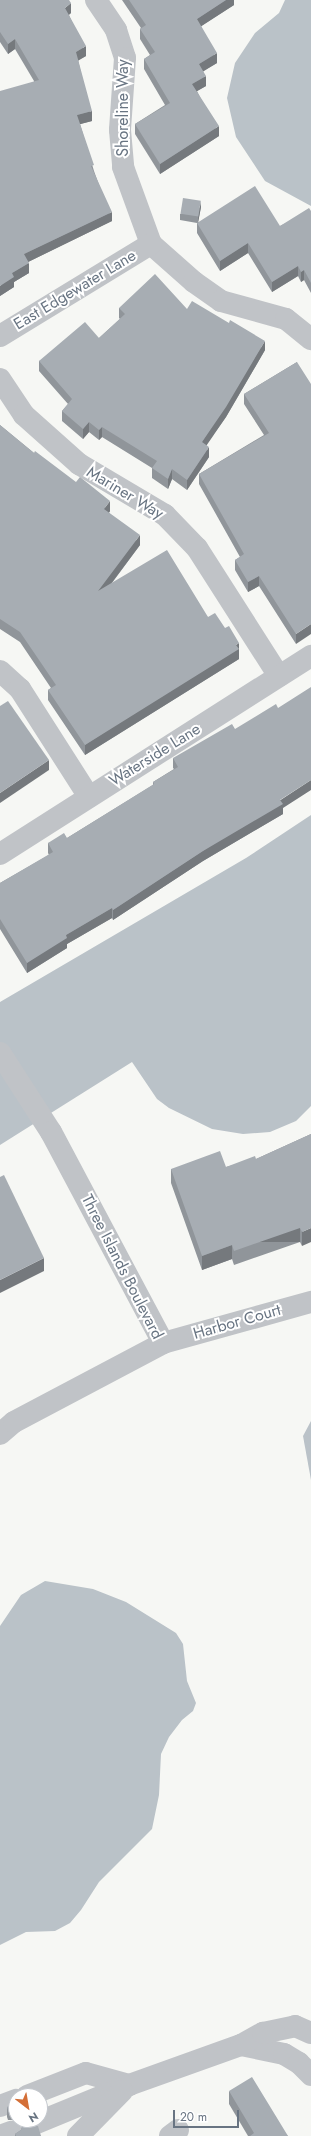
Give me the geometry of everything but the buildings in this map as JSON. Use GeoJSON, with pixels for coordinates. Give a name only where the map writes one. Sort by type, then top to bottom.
{"type":"FeatureCollection","features":[{"type":"Feature","properties":{"kind":"street","name":"Shoreline Way"},"geometry":{"type":"LineString","coordinates":[[96,0],[116,30],[125,58],[120,130],[123,167],[151,244],[194,282],[221,301],[286,319],[311,339]]}},
{"type":"Feature","properties":{"kind":"street","name":"East Edgewater Lane"},"geometry":{"type":"LineString","coordinates":[[0,336],[151,244]]}},
{"type":"Feature","properties":{"kind":"street","name":"Mariner Way"},"geometry":{"type":"LineString","coordinates":[[0,379],[24,415],[78,464],[165,515],[197,548],[279,676]]}},
{"type":"Feature","properties":{"kind":"street","name":"Waterside Lane"},"geometry":{"type":"LineString","coordinates":[[0,854],[311,656]]}},
{"type":"Feature","properties":{"kind":"street"},"geometry":{"type":"LineString","coordinates":[[0,671],[20,689],[89,797]]}},
{"type":"Feature","properties":{"kind":"street","name":"Three Islands Boulevard"},"geometry":{"type":"LineString","coordinates":[[0,1052],[51,1132],[163,1343],[14,1422],[0,1434]]}},
{"type":"Feature","properties":{"kind":"street","name":"Harbor Court"},"geometry":{"type":"LineString","coordinates":[[163,1343],[311,1302]]}},
{"type":"Feature","properties":{"kind":"street"},"geometry":{"type":"LineString","coordinates":[[48,2118],[129,2085],[241,2045],[263,2033],[295,2026],[311,2033]]}},
{"type":"Feature","properties":{"kind":"street"},"geometry":{"type":"LineString","coordinates":[[241,2045],[284,2054],[299,2063],[311,2075]]}},
{"type":"Feature","properties":{"kind":"street"},"geometry":{"type":"LineString","coordinates":[[48,2088],[86,2073],[129,2085]]}},
{"type":"Feature","properties":{"kind":"street"},"geometry":{"type":"LineString","coordinates":[[78,2136],[129,2085]]}},
{"type":"Feature","properties":{"kind":"shaded area"},"geometry":{"type":"Polygon","coordinates":[[[285,0],[311,0],[311,206],[265,181],[236,137],[227,98],[235,63],[255,33],[279,13],[285,0]]]}},
{"type":"Feature","properties":{"kind":"shaded area"},"geometry":{"type":"Polygon","coordinates":[[[311,815],[311,1106],[296,1121],[270,1132],[243,1134],[212,1129],[169,1108],[157,1099],[132,1062],[0,1145],[0,1002],[246,858],[311,815]]]}},
{"type":"Feature","properties":{"kind":"shaded area"},"geometry":{"type":"Polygon","coordinates":[[[311,1421],[311,1480],[303,1436],[311,1421]]]}},
{"type":"Feature","properties":{"kind":"shaded area"},"geometry":{"type":"Polygon","coordinates":[[[45,1581],[93,1589],[126,1602],[176,1633],[183,1644],[187,1681],[196,1703],[193,1711],[182,1720],[169,1737],[161,1754],[159,1795],[152,1829],[99,1882],[81,1910],[70,1923],[55,1931],[26,1932],[0,1945],[0,1626],[21,1595],[45,1581]]]}}]}
